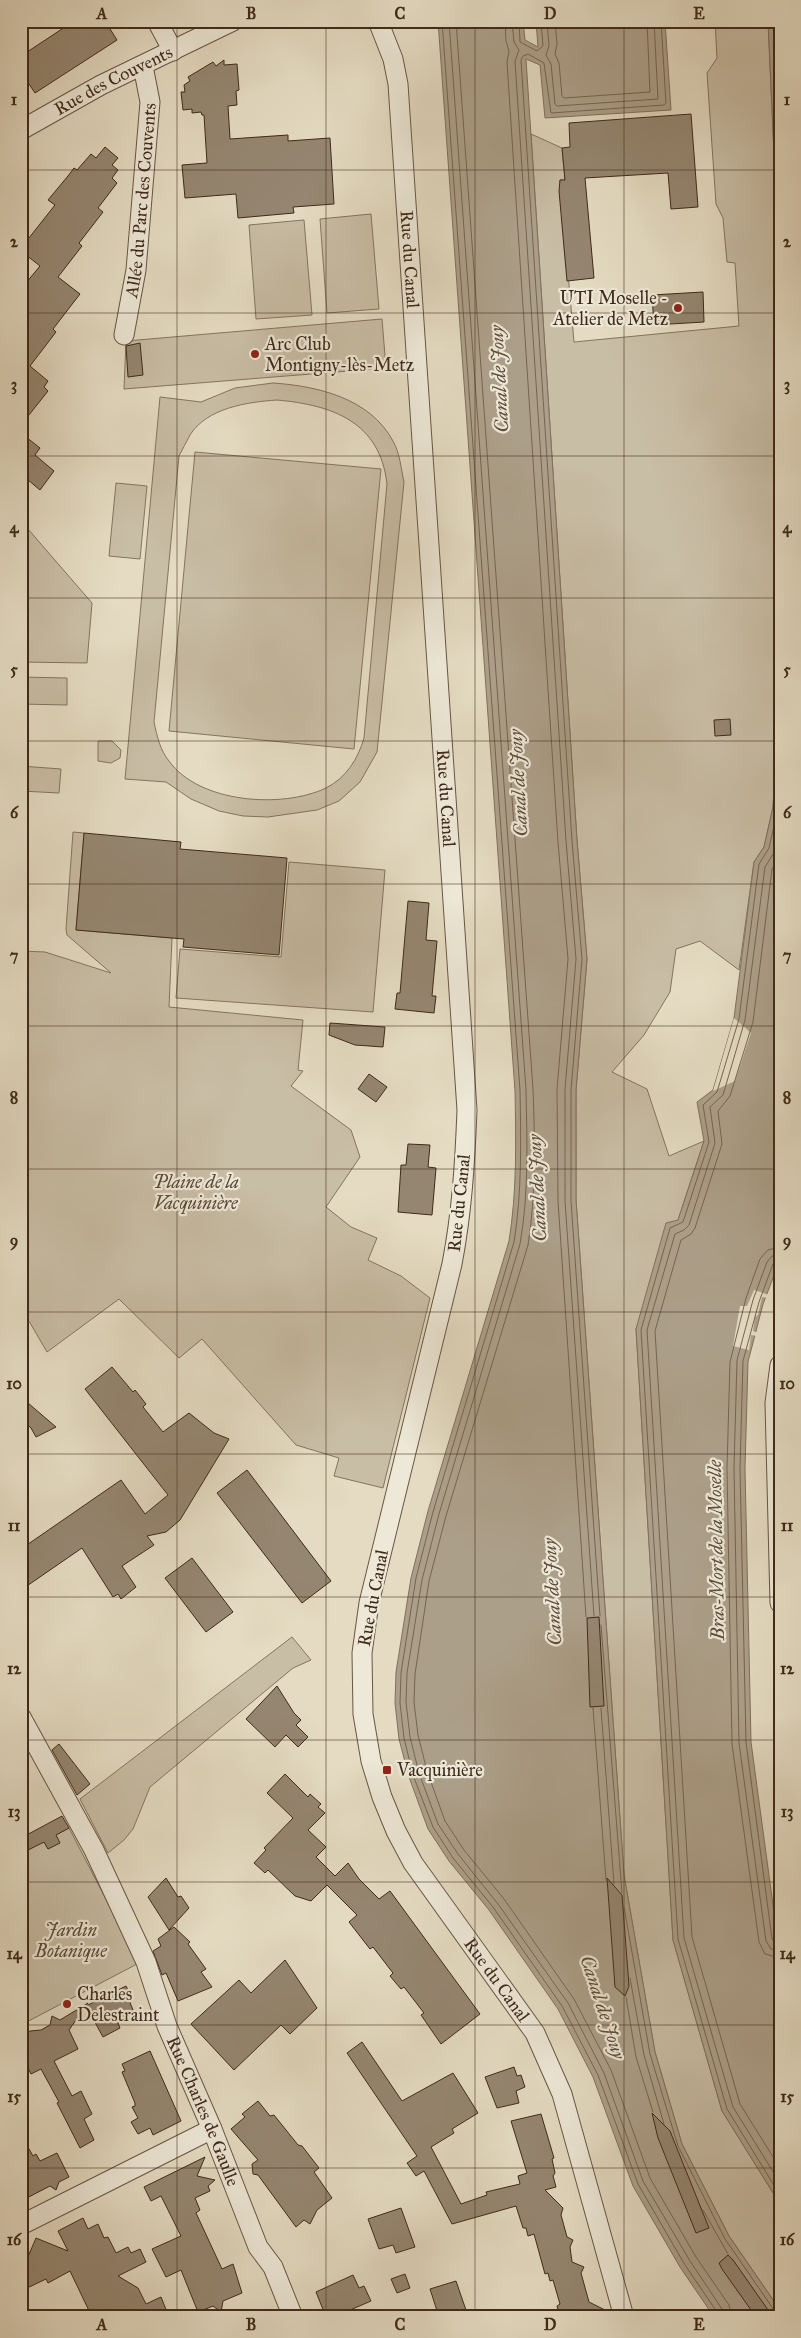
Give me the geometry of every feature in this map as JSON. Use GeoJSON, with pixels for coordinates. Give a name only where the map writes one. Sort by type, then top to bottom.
{"type":"FeatureCollection","features":[{"type":"Feature","properties":{"kind":"street","name":"Rue des Couvents"},"geometry":{"type":"LineString","coordinates":[[21,130],[101,85],[234,21]]}},
{"type":"Feature","properties":{"kind":"street","name":"Rue du Canal"},"geometry":{"type":"LineString","coordinates":[[378,21],[393,59],[398,84],[467,1110],[460,1224],[450,1273],[369,1603],[362,1652],[363,1714],[371,1761],[382,1797],[410,1858],[535,2033],[554,2072],[562,2094],[624,2317]]}},
{"type":"Feature","properties":{"kind":"street"},"geometry":{"type":"LineString","coordinates":[[161,23],[173,51]]}},
{"type":"Feature","properties":{"kind":"street","name":"Allée du Parc des Couvents"},"geometry":{"type":"LineString","coordinates":[[124,335],[136,270],[150,102],[143,66]]}},
{"type":"Feature","properties":{"kind":"street"},"geometry":{"type":"LineString","coordinates":[[780,1365],[775,1403],[780,1603]]}},
{"type":"Feature","properties":{"kind":"street","name":"Rue Charles de Gaulle"},"geometry":{"type":"LineString","coordinates":[[21,1717],[94,1850],[146,1962],[167,2026],[212,2129],[258,2247],[273,2267],[293,2317]]}},
{"type":"Feature","properties":{"kind":"street"},"geometry":{"type":"LineString","coordinates":[[21,2225],[212,2129]]}},
{"type":"Feature","properties":{"kind":"green space"},"geometry":{"type":"Polygon","coordinates":[[[715,21],[768,21],[780,285],[780,687],[773,807],[764,847],[754,862],[739,970],[700,941],[676,949],[670,992],[644,1035],[612,1072],[647,1089],[669,1156],[704,1141],[678,1220],[636,1329],[673,1940],[722,2111],[780,2204],[780,2310],[729,2236],[682,2144],[655,2052],[624,1875],[576,1200],[576,1090],[587,959],[577,840],[531,134],[562,148],[565,180],[560,180],[574,342],[739,326],[735,263],[727,262],[723,218],[716,204],[707,73],[717,58],[715,21]]]}},
{"type":"Feature","properties":{"kind":"green space"},"geometry":{"type":"Polygon","coordinates":[[[371,214],[379,309],[327,313],[320,219],[371,214]]]}},
{"type":"Feature","properties":{"kind":"green space"},"geometry":{"type":"Polygon","coordinates":[[[304,220],[312,315],[256,319],[249,225],[304,220]]]}},
{"type":"Feature","properties":{"kind":"green space","name":"Arc Club Montigny-lès-Metz"},"geometry":{"type":"Polygon","coordinates":[[[382,319],[386,368],[124,389],[126,341],[382,319]]]}},
{"type":"Feature","properties":{"kind":"green space"},"geometry":{"type":"Polygon","coordinates":[[[273,383],[307,387],[341,397],[357,405],[371,414],[383,426],[393,441],[399,456],[404,482],[377,752],[360,782],[339,801],[317,810],[268,817],[243,816],[219,811],[191,799],[166,782],[125,779],[160,397],[201,402],[235,388],[273,383]],[[277,400],[265,401],[229,408],[217,413],[197,426],[179,456],[154,722],[163,752],[183,775],[200,786],[220,794],[242,798],[287,799],[308,795],[326,788],[340,779],[350,767],[364,738],[387,484],[383,463],[375,445],[364,431],[350,421],[335,412],[277,400]]]}},
{"type":"Feature","properties":{"kind":"green space"},"geometry":{"type":"Polygon","coordinates":[[[195,452],[381,469],[354,749],[169,731],[195,452]]]}},
{"type":"Feature","properties":{"kind":"green space"},"geometry":{"type":"Polygon","coordinates":[[[116,483],[147,486],[140,559],[109,556],[116,483]]]}},
{"type":"Feature","properties":{"kind":"green space"},"geometry":{"type":"Polygon","coordinates":[[[21,521],[92,603],[87,663],[21,662],[21,521]]]}},
{"type":"Feature","properties":{"kind":"green space"},"geometry":{"type":"Polygon","coordinates":[[[21,677],[67,678],[67,705],[21,704],[21,677]]]}},
{"type":"Feature","properties":{"kind":"green space"},"geometry":{"type":"Polygon","coordinates":[[[98,741],[112,741],[121,750],[120,758],[111,763],[98,761],[98,741]]]}},
{"type":"Feature","properties":{"kind":"green space"},"geometry":{"type":"Polygon","coordinates":[[[21,766],[61,769],[59,793],[21,791],[21,766]]]}},
{"type":"Feature","properties":{"kind":"green space","name":"Plaine de la Vacquinière"},"geometry":{"type":"Polygon","coordinates":[[[73,832],[84,833],[76,930],[172,938],[169,1007],[303,1020],[298,1070],[303,1071],[291,1086],[351,1130],[360,1157],[326,1207],[351,1227],[377,1238],[368,1260],[401,1276],[430,1298],[383,1488],[334,1476],[339,1458],[296,1445],[202,1339],[179,1358],[119,1299],[47,1352],[29,1321],[21,1325],[21,951],[45,952],[111,973],[67,935],[73,832]]]}},
{"type":"Feature","properties":{"kind":"green space"},"geometry":{"type":"Polygon","coordinates":[[[289,862],[385,870],[373,1012],[176,998],[180,949],[281,957],[289,862]]]}},
{"type":"Feature","properties":{"kind":"green space"},"geometry":{"type":"Polygon","coordinates":[[[292,1637],[311,1660],[293,1668],[150,1787],[133,1829],[124,1840],[108,1853],[80,1799],[292,1637]]]}},
{"type":"Feature","properties":{"kind":"green space","name":"Jardin Botanique"},"geometry":{"type":"Polygon","coordinates":[[[69,1828],[125,1936],[137,1964],[21,2025],[21,1843],[26,1851],[69,1828]]]}},
{"type":"Feature","properties":{"kind":"water","name":"Canal de Jouy"},"geometry":{"type":"Polygon","coordinates":[[[438,21],[523,21],[525,40],[538,47],[536,21],[665,21],[671,110],[545,118],[540,65],[526,59],[577,840],[587,959],[576,1090],[576,1200],[624,1875],[655,2052],[682,2144],[729,2236],[780,2310],[780,2317],[714,2317],[680,2267],[633,2186],[593,2077],[558,2009],[489,1910],[449,1861],[428,1829],[409,1777],[399,1739],[395,1703],[396,1672],[411,1578],[428,1511],[509,1241],[512,1222],[516,1128],[515,1091],[438,21]]]}},
{"type":"Feature","properties":{"kind":"water"},"geometry":{"type":"Polygon","coordinates":[[[768,21],[780,21],[780,285],[768,21]]]}},
{"type":"Feature","properties":{"kind":"water","name":"Bras-Mort de la Moselle"},"geometry":{"type":"Polygon","coordinates":[[[780,687],[780,1260],[763,1304],[748,1362],[745,1468],[751,1742],[780,1957],[780,2204],[722,2111],[673,1940],[636,1329],[666,1223],[678,1220],[704,1141],[697,1102],[713,1090],[734,1018],[754,862],[764,847],[773,807],[780,687]]]}},
{"type":"Feature","properties":{"kind":"pier"},"geometry":{"type":"Polygon","coordinates":[[[734,1018],[751,1033],[735,1081],[713,1091],[734,1018]]]}},
{"type":"Feature","properties":{"kind":"pier"},"geometry":{"type":"Polygon","coordinates":[[[754,1290],[769,1295],[768,1298],[762,1297],[758,1315],[755,1317],[753,1331],[758,1333],[758,1336],[751,1335],[749,1350],[733,1346],[740,1306],[747,1306],[754,1290]]]}},
{"type":"Feature","properties":{"kind":"building"},"geometry":{"type":"Polygon","coordinates":[[[74,21],[105,21],[117,40],[35,93],[21,72],[21,56],[74,21]]]}},
{"type":"Feature","properties":{"kind":"building"},"geometry":{"type":"Polygon","coordinates":[[[224,60],[224,65],[237,64],[239,90],[236,91],[237,105],[228,106],[230,139],[288,135],[288,141],[330,138],[334,204],[293,207],[294,213],[238,218],[236,194],[185,198],[182,165],[207,163],[204,115],[201,112],[192,113],[192,109],[183,110],[181,92],[185,92],[184,85],[190,81],[188,77],[213,62],[216,66],[224,60]]]}},
{"type":"Feature","properties":{"kind":"building"},"geometry":{"type":"Polygon","coordinates":[[[691,114],[698,207],[671,209],[668,173],[585,178],[594,278],[567,281],[559,191],[560,180],[565,180],[562,148],[570,147],[569,123],[691,114]]]}},
{"type":"Feature","properties":{"kind":"building"},"geometry":{"type":"Polygon","coordinates":[[[105,147],[118,158],[112,165],[118,170],[112,178],[117,183],[98,208],[103,212],[79,243],[82,246],[58,277],[80,294],[53,329],[56,332],[30,366],[48,381],[44,387],[48,391],[21,425],[21,289],[40,266],[21,251],[21,248],[55,205],[48,200],[74,168],[77,170],[91,154],[96,158],[105,147]]]}},
{"type":"Feature","properties":{"kind":"building","name":"UTI Moselle - Atelier de Metz"},"geometry":{"type":"Polygon","coordinates":[[[703,292],[704,322],[654,325],[652,295],[703,292]]]}},
{"type":"Feature","properties":{"kind":"building"},"geometry":{"type":"Polygon","coordinates":[[[140,343],[143,375],[128,377],[126,346],[140,343]]]}},
{"type":"Feature","properties":{"kind":"building"},"geometry":{"type":"Polygon","coordinates":[[[21,433],[40,448],[35,455],[54,471],[40,490],[21,474],[21,433]]]}},
{"type":"Feature","properties":{"kind":"building"},"geometry":{"type":"Polygon","coordinates":[[[730,719],[731,735],[715,736],[714,720],[730,719]]]}},
{"type":"Feature","properties":{"kind":"building"},"geometry":{"type":"Polygon","coordinates":[[[84,833],[181,842],[180,849],[287,858],[279,955],[183,947],[184,939],[76,930],[84,833]]]}},
{"type":"Feature","properties":{"kind":"building"},"geometry":{"type":"Polygon","coordinates":[[[408,901],[429,903],[426,940],[437,941],[432,996],[436,996],[434,1013],[395,1009],[397,993],[400,993],[408,901]]]}},
{"type":"Feature","properties":{"kind":"building"},"geometry":{"type":"Polygon","coordinates":[[[330,1023],[385,1027],[383,1047],[355,1045],[329,1035],[330,1023]]]}},
{"type":"Feature","properties":{"kind":"building"},"geometry":{"type":"Polygon","coordinates":[[[369,1074],[387,1087],[376,1102],[358,1089],[369,1074]]]}},
{"type":"Feature","properties":{"kind":"building"},"geometry":{"type":"Polygon","coordinates":[[[408,1144],[430,1145],[428,1167],[436,1168],[432,1215],[398,1212],[401,1165],[406,1165],[408,1144]]]}},
{"type":"Feature","properties":{"kind":"building"},"geometry":{"type":"Polygon","coordinates":[[[112,1367],[146,1404],[143,1407],[163,1432],[189,1413],[214,1433],[229,1439],[180,1520],[166,1532],[147,1536],[154,1545],[122,1566],[136,1587],[121,1599],[118,1594],[113,1597],[82,1548],[21,1590],[21,1549],[121,1480],[145,1514],[168,1495],[85,1389],[112,1367]]]}},
{"type":"Feature","properties":{"kind":"building"},"geometry":{"type":"Polygon","coordinates":[[[21,1397],[56,1427],[36,1437],[31,1428],[21,1419],[21,1397]]]}},
{"type":"Feature","properties":{"kind":"building"},"geometry":{"type":"Polygon","coordinates":[[[247,1470],[331,1581],[302,1603],[217,1493],[247,1470]]]}},
{"type":"Feature","properties":{"kind":"building"},"geometry":{"type":"Polygon","coordinates":[[[192,1558],[233,1612],[206,1632],[165,1578],[192,1558]]]}},
{"type":"Feature","properties":{"kind":"building"},"geometry":{"type":"Polygon","coordinates":[[[599,1617],[604,1706],[590,1707],[587,1618],[599,1617]]]}},
{"type":"Feature","properties":{"kind":"building"},"geometry":{"type":"Polygon","coordinates":[[[277,1686],[294,1713],[301,1720],[296,1725],[308,1737],[298,1747],[286,1735],[275,1747],[246,1719],[277,1686]]]}},
{"type":"Feature","properties":{"kind":"building"},"geometry":{"type":"Polygon","coordinates":[[[59,1744],[90,1784],[77,1795],[52,1750],[59,1744]]]}},
{"type":"Feature","properties":{"kind":"building"},"geometry":{"type":"Polygon","coordinates":[[[285,1774],[308,1797],[310,1794],[321,1804],[318,1807],[325,1813],[308,1830],[326,1847],[316,1857],[335,1876],[348,1863],[359,1879],[379,1899],[390,1891],[480,2014],[441,2044],[421,2015],[424,2013],[404,1987],[401,1989],[390,1976],[393,1973],[373,1947],[370,1949],[349,1922],[357,1915],[327,1885],[311,1901],[295,1896],[268,1870],[265,1873],[254,1863],[266,1850],[264,1848],[293,1818],[267,1793],[285,1774]]]}},
{"type":"Feature","properties":{"kind":"building"},"geometry":{"type":"Polygon","coordinates":[[[62,1816],[69,1828],[56,1835],[60,1843],[48,1849],[44,1842],[26,1851],[21,1843],[21,1838],[62,1816]]]}},
{"type":"Feature","properties":{"kind":"building"},"geometry":{"type":"Polygon","coordinates":[[[166,1878],[178,1897],[181,1896],[189,1908],[169,1930],[148,1897],[166,1878]]]}},
{"type":"Feature","properties":{"kind":"building"},"geometry":{"type":"Polygon","coordinates":[[[607,1878],[622,1895],[629,1986],[625,1996],[615,1987],[607,1878]]]}},
{"type":"Feature","properties":{"kind":"building"},"geometry":{"type":"Polygon","coordinates":[[[174,1927],[190,1942],[188,1944],[206,1969],[201,1972],[212,1987],[178,2001],[166,1973],[162,1975],[153,1951],[161,1946],[158,1939],[174,1927]]]}},
{"type":"Feature","properties":{"kind":"building"},"geometry":{"type":"Polygon","coordinates":[[[285,1960],[317,2008],[290,2034],[281,2025],[234,2070],[191,2024],[239,1980],[251,1993],[285,1960]]]}},
{"type":"Feature","properties":{"kind":"building"},"geometry":{"type":"Polygon","coordinates":[[[126,1986],[130,1994],[129,2000],[133,2010],[120,2018],[122,2021],[118,2023],[120,2028],[103,2037],[86,2006],[126,1986]]]}},
{"type":"Feature","properties":{"kind":"building"},"geometry":{"type":"Polygon","coordinates":[[[88,2003],[69,2030],[78,2049],[54,2061],[72,2096],[81,2091],[92,2114],[84,2119],[94,2140],[80,2148],[57,2103],[59,2102],[41,2069],[31,2074],[25,2062],[21,2064],[21,2037],[30,2031],[41,2030],[50,2025],[52,2016],[60,2020],[88,2003]]]}},
{"type":"Feature","properties":{"kind":"building"},"geometry":{"type":"Polygon","coordinates":[[[362,2042],[402,2101],[453,2073],[478,2113],[452,2129],[454,2133],[431,2147],[461,2204],[487,2195],[486,2192],[520,2184],[518,2176],[527,2173],[511,2121],[541,2114],[554,2158],[552,2159],[555,2173],[553,2176],[556,2187],[545,2190],[563,2208],[561,2215],[567,2237],[573,2240],[570,2247],[572,2262],[584,2267],[581,2273],[589,2302],[605,2310],[581,2317],[560,2317],[557,2306],[560,2304],[553,2280],[550,2281],[548,2273],[545,2274],[534,2234],[528,2236],[526,2228],[523,2228],[516,2206],[452,2224],[424,2171],[416,2176],[407,2163],[417,2156],[347,2053],[362,2042]]]}},
{"type":"Feature","properties":{"kind":"building"},"geometry":{"type":"Polygon","coordinates":[[[150,2051],[181,2121],[153,2135],[150,2128],[138,2134],[131,2122],[138,2118],[132,2107],[135,2106],[135,2103],[122,2072],[125,2071],[122,2064],[150,2051]]]}},
{"type":"Feature","properties":{"kind":"building"},"geometry":{"type":"Polygon","coordinates":[[[514,2067],[517,2076],[521,2075],[525,2087],[516,2091],[519,2103],[497,2108],[485,2077],[514,2067]]]}},
{"type":"Feature","properties":{"kind":"building"},"geometry":{"type":"Polygon","coordinates":[[[258,2101],[270,2116],[274,2115],[319,2168],[314,2172],[332,2198],[317,2210],[310,2224],[304,2220],[296,2227],[258,2175],[253,2174],[252,2164],[258,2160],[231,2129],[245,2117],[242,2114],[258,2101]]]}},
{"type":"Feature","properties":{"kind":"building"},"geometry":{"type":"Polygon","coordinates":[[[652,2113],[670,2131],[709,2228],[696,2233],[658,2138],[652,2113]]]}},
{"type":"Feature","properties":{"kind":"building"},"geometry":{"type":"Polygon","coordinates":[[[21,2135],[33,2156],[36,2154],[40,2161],[57,2153],[69,2177],[59,2182],[56,2190],[50,2186],[21,2201],[21,2135]]]}},
{"type":"Feature","properties":{"kind":"building"},"geometry":{"type":"Polygon","coordinates":[[[205,2157],[197,2176],[215,2180],[208,2186],[210,2191],[195,2198],[200,2210],[196,2213],[222,2269],[233,2264],[242,2293],[223,2301],[221,2312],[213,2306],[198,2312],[181,2270],[166,2277],[152,2249],[181,2236],[161,2196],[151,2201],[144,2187],[205,2157]]]}},
{"type":"Feature","properties":{"kind":"building"},"geometry":{"type":"Polygon","coordinates":[[[401,2208],[415,2247],[396,2253],[393,2245],[379,2249],[368,2219],[401,2208]]]}},
{"type":"Feature","properties":{"kind":"building"},"geometry":{"type":"Polygon","coordinates":[[[83,2218],[88,2229],[98,2224],[104,2238],[108,2237],[116,2253],[128,2247],[131,2253],[140,2249],[146,2262],[118,2276],[138,2288],[146,2304],[161,2297],[169,2317],[92,2317],[70,2271],[48,2283],[46,2279],[21,2291],[21,2273],[36,2238],[68,2251],[58,2231],[83,2218]]]}},
{"type":"Feature","properties":{"kind":"building"},"geometry":{"type":"Polygon","coordinates":[[[728,2255],[773,2317],[756,2317],[719,2263],[728,2255]]]}},
{"type":"Feature","properties":{"kind":"building"},"geometry":{"type":"Polygon","coordinates":[[[405,2274],[410,2288],[397,2293],[391,2279],[405,2274]]]}},
{"type":"Feature","properties":{"kind":"building"},"geometry":{"type":"Polygon","coordinates":[[[353,2275],[359,2288],[364,2286],[371,2301],[334,2317],[326,2317],[316,2292],[353,2275]]]}},
{"type":"Feature","properties":{"kind":"building"},"geometry":{"type":"Polygon","coordinates":[[[456,2281],[467,2313],[457,2317],[439,2317],[430,2289],[456,2281]]]}},
{"type":"Feature","properties":{"kind":"place","name":"UTI Moselle - Atelier de Metz"},"geometry":{"type":"Point","coordinates":[678,308]}},
{"type":"Feature","properties":{"kind":"place","name":"Arc Club Montigny-lès-Metz"},"geometry":{"type":"Point","coordinates":[255,354]}},
{"type":"Feature","properties":{"kind":"place","name":"Vacquinière"},"geometry":{"type":"Point","coordinates":[387,1770]}},
{"type":"Feature","properties":{"kind":"place","name":"Charles Delestraint"},"geometry":{"type":"Point","coordinates":[67,2004]}}]}
